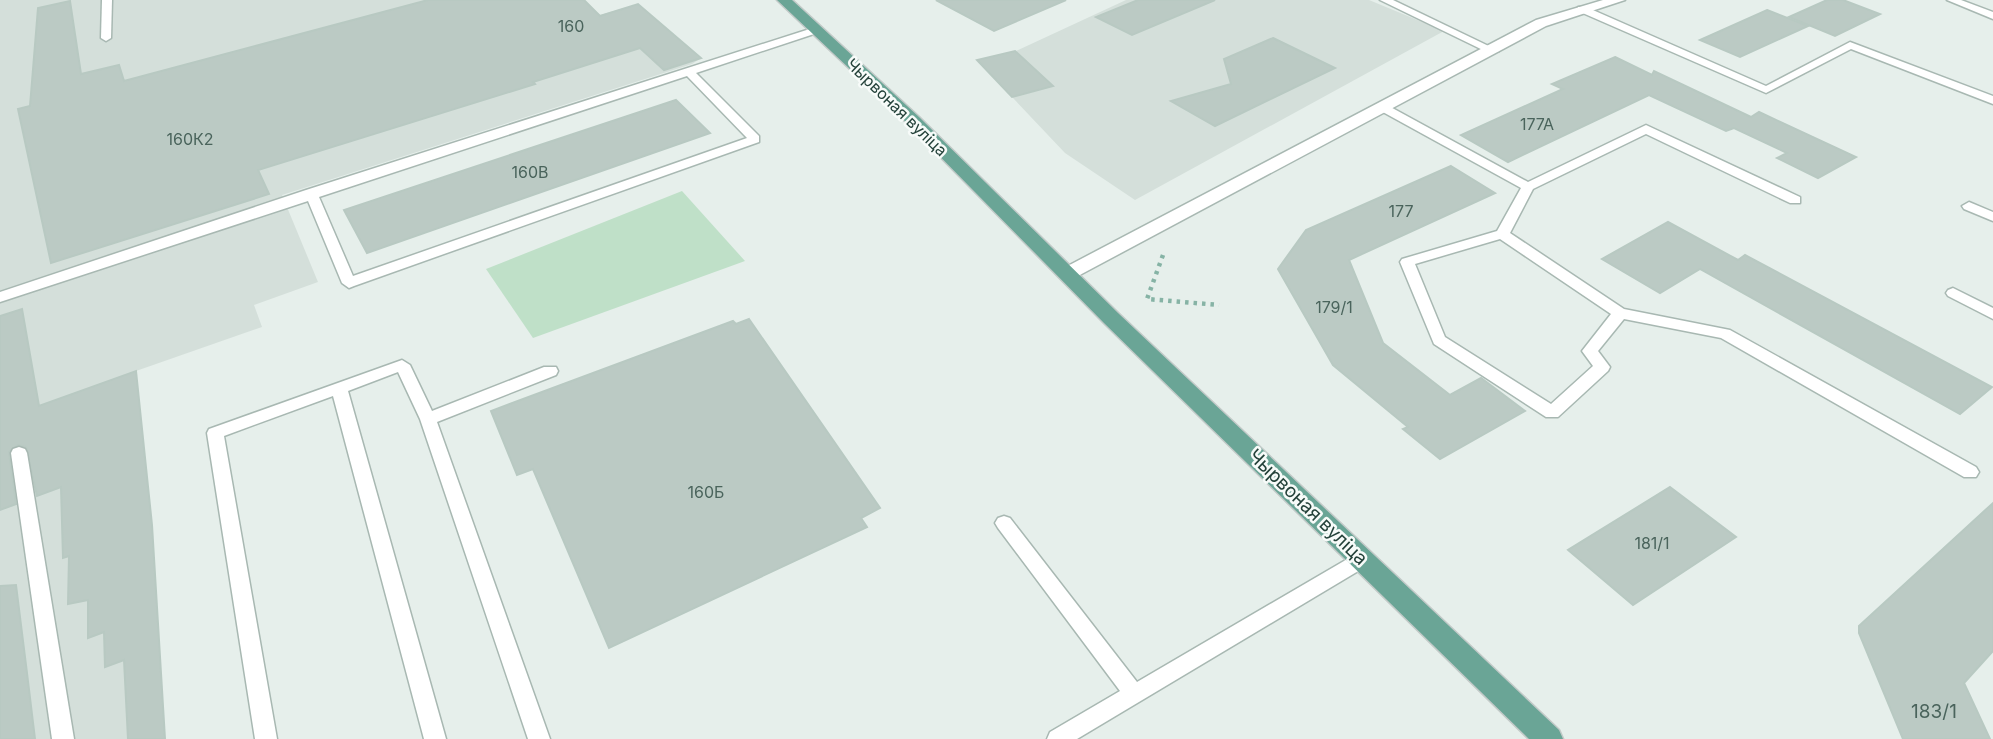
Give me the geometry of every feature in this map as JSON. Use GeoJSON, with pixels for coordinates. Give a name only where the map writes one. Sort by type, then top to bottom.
{"type":"FeatureCollection","features":[{"type":"Feature","properties":{"kind":"main road","name":"Чырвоная вуліца"},"geometry":{"type":"LineString","coordinates":[[784,0],[1549,739]]}},
{"type":"Feature","properties":{"kind":"street"},"geometry":{"type":"LineString","coordinates":[[1069,273],[1493,51],[1541,23],[1618,0]]}},
{"type":"Feature","properties":{"kind":"lane"},"geometry":{"type":"LineString","coordinates":[[106,38],[107,0]]}},
{"type":"Feature","properties":{"kind":"lane"},"geometry":{"type":"LineString","coordinates":[[1385,0],[1493,51]]}},
{"type":"Feature","properties":{"kind":"lane"},"geometry":{"type":"LineString","coordinates":[[1952,0],[1993,16]]}},
{"type":"Feature","properties":{"kind":"lane"},"geometry":{"type":"LineString","coordinates":[[1582,9],[1766,90],[1850,45],[1993,100]]}},
{"type":"Feature","properties":{"kind":"lane"},"geometry":{"type":"LineString","coordinates":[[0,297],[311,193],[816,30]]}},
{"type":"Feature","properties":{"kind":"lane"},"geometry":{"type":"LineString","coordinates":[[311,193],[349,284],[755,139],[690,72]]}},
{"type":"Feature","properties":{"kind":"lane"},"geometry":{"type":"LineString","coordinates":[[1385,107],[1528,187]]}},
{"type":"Feature","properties":{"kind":"lane"},"geometry":{"type":"LineString","coordinates":[[1620,313],[1590,352],[1602,367],[1552,413],[1439,340],[1407,262],[1502,234],[1528,187],[1646,129],[1795,200]]}},
{"type":"Feature","properties":{"kind":"lane"},"geometry":{"type":"LineString","coordinates":[[1969,206],[1993,217]]}},
{"type":"Feature","properties":{"kind":"lane"},"geometry":{"type":"LineString","coordinates":[[1502,234],[1620,313],[1725,334],[1970,471]]}},
{"type":"Feature","properties":{"kind":"lane"},"geometry":{"type":"LineString","coordinates":[[1953,293],[1993,314]]}},
{"type":"Feature","properties":{"kind":"lane"},"geometry":{"type":"LineString","coordinates":[[266,739],[215,433],[402,365],[428,419],[539,739]]}},
{"type":"Feature","properties":{"kind":"lane"},"geometry":{"type":"LineString","coordinates":[[428,419],[550,371]]}},
{"type":"Feature","properties":{"kind":"lane"},"geometry":{"type":"LineString","coordinates":[[339,389],[435,739]]}},
{"type":"Feature","properties":{"kind":"lane"},"geometry":{"type":"LineString","coordinates":[[19,453],[62,739]]}},
{"type":"Feature","properties":{"kind":"lane"},"geometry":{"type":"LineString","coordinates":[[1004,523],[1135,695]]}},
{"type":"Feature","properties":{"kind":"lane"},"geometry":{"type":"LineString","coordinates":[[1058,739],[1363,559]]}},
{"type":"Feature","properties":{"kind":"path"},"geometry":{"type":"LineString","coordinates":[[1163,255],[1147,299],[1219,305]]}},
{"type":"Feature","properties":{"kind":"shaded area"},"geometry":{"type":"Polygon","coordinates":[[[0,0],[584,0],[600,15],[638,4],[701,58],[692,64],[282,195],[318,282],[254,305],[262,327],[136,371],[152,525],[165,739],[0,739],[0,0]]]}},
{"type":"Feature","properties":{"kind":"shaded area"},"geometry":{"type":"Polygon","coordinates":[[[1126,0],[1369,0],[1444,31],[1135,200],[1065,153],[977,60],[1016,51],[1126,0]]]}},
{"type":"Feature","properties":{"kind":"green space"},"geometry":{"type":"Polygon","coordinates":[[[682,191],[745,261],[533,338],[486,269],[682,191]]]}},
{"type":"Feature","properties":{"kind":"building"},"geometry":{"type":"Polygon","coordinates":[[[428,0],[584,0],[600,16],[638,4],[701,58],[664,70],[640,48],[533,82],[535,84],[258,170],[269,194],[51,263],[18,109],[30,106],[38,8],[70,1],[81,74],[119,65],[124,81],[428,0]]]}},
{"type":"Feature","properties":{"kind":"building"},"geometry":{"type":"Polygon","coordinates":[[[936,0],[1066,0],[994,31],[936,0]]]}},
{"type":"Feature","properties":{"kind":"building"},"geometry":{"type":"Polygon","coordinates":[[[1138,0],[1215,0],[1132,35],[1096,17],[1138,0]]]}},
{"type":"Feature","properties":{"kind":"building"},"geometry":{"type":"Polygon","coordinates":[[[1827,0],[1843,0],[1880,14],[1835,36],[1789,17],[1827,0]]]}},
{"type":"Feature","properties":{"kind":"building"},"geometry":{"type":"Polygon","coordinates":[[[1767,10],[1808,26],[1740,57],[1700,40],[1767,10]]]}},
{"type":"Feature","properties":{"kind":"building"},"geometry":{"type":"Polygon","coordinates":[[[1273,38],[1335,68],[1215,126],[1171,101],[1231,84],[1224,59],[1273,38]]]}},
{"type":"Feature","properties":{"kind":"building"},"geometry":{"type":"Polygon","coordinates":[[[1015,51],[1053,86],[1012,97],[977,60],[1015,51]]]}},
{"type":"Feature","properties":{"kind":"building"},"geometry":{"type":"Polygon","coordinates":[[[1615,57],[1652,75],[1654,71],[1751,117],[1759,112],[1856,157],[1818,178],[1777,158],[1787,153],[1734,128],[1726,131],[1649,95],[1508,162],[1461,135],[1563,89],[1552,84],[1615,57]]]}},
{"type":"Feature","properties":{"kind":"building"},"geometry":{"type":"Polygon","coordinates":[[[676,100],[710,133],[367,253],[344,210],[676,100]]]}},
{"type":"Feature","properties":{"kind":"building"},"geometry":{"type":"Polygon","coordinates":[[[1451,166],[1495,193],[1349,260],[1383,343],[1450,395],[1481,378],[1525,411],[1440,459],[1403,429],[1408,427],[1333,365],[1278,269],[1306,230],[1451,166]]]}},
{"type":"Feature","properties":{"kind":"building"},"geometry":{"type":"Polygon","coordinates":[[[1668,222],[1738,260],[1745,255],[1992,387],[1960,414],[1700,269],[1660,293],[1602,259],[1668,222]]]}},
{"type":"Feature","properties":{"kind":"building"},"geometry":{"type":"Polygon","coordinates":[[[22,309],[39,406],[136,371],[152,525],[165,739],[128,739],[124,660],[105,667],[104,632],[88,638],[88,600],[68,604],[69,556],[63,558],[61,487],[37,496],[26,447],[18,445],[9,452],[16,504],[0,510],[0,316],[22,309]]]}},
{"type":"Feature","properties":{"kind":"building"},"geometry":{"type":"Polygon","coordinates":[[[749,319],[880,508],[861,518],[867,527],[609,648],[533,469],[517,475],[491,411],[733,321],[736,324],[749,319]]]}},
{"type":"Feature","properties":{"kind":"building"},"geometry":{"type":"Polygon","coordinates":[[[1670,487],[1736,537],[1633,605],[1568,550],[1670,487]]]}},
{"type":"Feature","properties":{"kind":"building"},"geometry":{"type":"Polygon","coordinates":[[[1993,503],[1993,651],[1964,683],[1990,739],[1903,739],[1859,633],[1859,626],[1993,503]]]}},
{"type":"Feature","properties":{"kind":"building"},"geometry":{"type":"Polygon","coordinates":[[[16,585],[35,739],[0,739],[0,586],[16,585]]]}}]}
